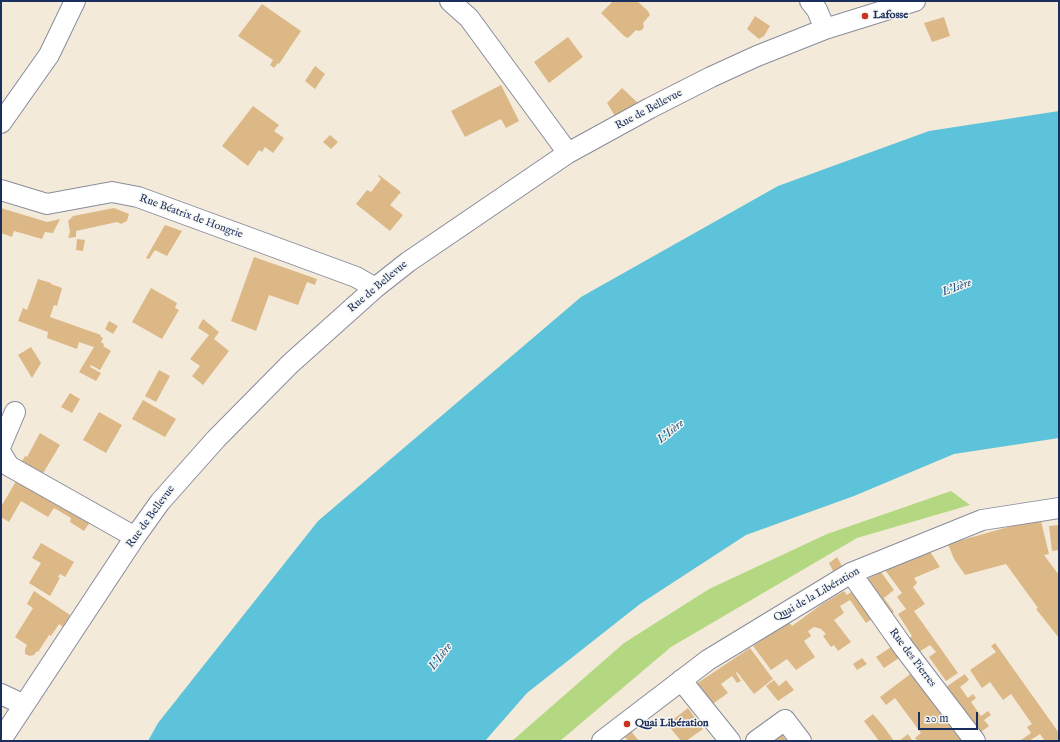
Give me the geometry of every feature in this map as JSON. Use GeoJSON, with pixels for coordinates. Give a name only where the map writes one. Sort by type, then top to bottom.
{"type":"FeatureCollection","features":[{"type":"Feature","properties":{"kind":"street"},"geometry":{"type":"LineString","coordinates":[[1,123],[49,55],[75,1]]}},
{"type":"Feature","properties":{"kind":"street"},"geometry":{"type":"LineString","coordinates":[[450,1],[468,18],[568,153]]}},
{"type":"Feature","properties":{"kind":"street"},"geometry":{"type":"LineString","coordinates":[[810,1],[817,10],[825,29]]}},
{"type":"Feature","properties":{"kind":"street","name":"Rue de Bellevue"},"geometry":{"type":"LineString","coordinates":[[1,740],[135,537],[160,502],[216,439],[290,364],[374,288],[408,262],[568,153],[711,77],[756,56],[825,29],[902,3]]}},
{"type":"Feature","properties":{"kind":"street","name":"Rue Béatrix de Hongrie"},"geometry":{"type":"LineString","coordinates":[[1,190],[47,204],[112,192],[138,197],[356,277],[374,288]]}},
{"type":"Feature","properties":{"kind":"street"},"geometry":{"type":"LineString","coordinates":[[1,445],[15,412]]}},
{"type":"Feature","properties":{"kind":"street"},"geometry":{"type":"LineString","coordinates":[[1,453],[9,466],[135,537]]}},
{"type":"Feature","properties":{"kind":"street","name":"Quai de la Libération"},"geometry":{"type":"LineString","coordinates":[[602,741],[708,660],[851,573],[982,520],[1059,508]]}},
{"type":"Feature","properties":{"kind":"street","name":"Rue des Pierres"},"geometry":{"type":"LineString","coordinates":[[851,573],[904,648],[975,741]]}},
{"type":"Feature","properties":{"kind":"street"},"geometry":{"type":"LineString","coordinates":[[681,680],[730,741]]}},
{"type":"Feature","properties":{"kind":"street"},"geometry":{"type":"LineString","coordinates":[[1,694],[24,705]]}},
{"type":"Feature","properties":{"kind":"street"},"geometry":{"type":"LineString","coordinates":[[756,741],[784,720],[801,741]]}},
{"type":"Feature","properties":{"kind":"green space"},"geometry":{"type":"Polygon","coordinates":[[[951,491],[970,505],[857,538],[671,647],[560,741],[512,741],[624,643],[709,589],[827,534],[951,491]]]}},
{"type":"Feature","properties":{"kind":"water","name":"L'Isère"},"geometry":{"type":"Polygon","coordinates":[[[1059,111],[1059,438],[954,454],[854,496],[746,535],[640,604],[527,693],[485,741],[148,741],[158,723],[318,521],[581,297],[778,186],[929,131],[1059,111]]]}},
{"type":"Feature","properties":{"kind":"building"},"geometry":{"type":"Polygon","coordinates":[[[613,1],[637,1],[648,11],[650,15],[643,23],[644,27],[642,30],[636,30],[628,38],[624,36],[601,13],[613,1]]]}},
{"type":"Feature","properties":{"kind":"building"},"geometry":{"type":"Polygon","coordinates":[[[262,4],[301,31],[279,64],[278,63],[274,68],[270,65],[273,60],[238,36],[262,4]]]}},
{"type":"Feature","properties":{"kind":"building"},"geometry":{"type":"Polygon","coordinates":[[[755,16],[770,26],[764,36],[759,39],[747,29],[755,16]]]}},
{"type":"Feature","properties":{"kind":"building"},"geometry":{"type":"Polygon","coordinates":[[[944,17],[950,36],[932,42],[924,23],[944,17]]]}},
{"type":"Feature","properties":{"kind":"building"},"geometry":{"type":"Polygon","coordinates":[[[568,37],[583,57],[549,83],[534,62],[568,37]]]}},
{"type":"Feature","properties":{"kind":"building"},"geometry":{"type":"Polygon","coordinates":[[[315,66],[325,74],[315,89],[305,81],[315,66]]]}},
{"type":"Feature","properties":{"kind":"building"},"geometry":{"type":"Polygon","coordinates":[[[501,85],[519,121],[506,128],[501,119],[465,137],[451,111],[501,85]]]}},
{"type":"Feature","properties":{"kind":"building"},"geometry":{"type":"Polygon","coordinates":[[[622,88],[638,103],[615,116],[607,103],[622,88]]]}},
{"type":"Feature","properties":{"kind":"building"},"geometry":{"type":"Polygon","coordinates":[[[253,106],[279,125],[274,131],[284,138],[273,153],[265,147],[262,152],[259,150],[248,166],[222,146],[253,106]]]}},
{"type":"Feature","properties":{"kind":"building"},"geometry":{"type":"Polygon","coordinates":[[[330,135],[338,142],[331,149],[323,142],[330,135]]]}},
{"type":"Feature","properties":{"kind":"building"},"geometry":{"type":"Polygon","coordinates":[[[379,175],[401,192],[390,205],[403,215],[390,231],[356,204],[367,190],[371,192],[381,179],[378,176],[379,175]]]}},
{"type":"Feature","properties":{"kind":"building"},"geometry":{"type":"Polygon","coordinates":[[[1,208],[47,222],[60,219],[53,233],[45,232],[42,239],[14,231],[12,237],[1,233],[1,208]]]}},
{"type":"Feature","properties":{"kind":"building"},"geometry":{"type":"Polygon","coordinates":[[[114,208],[129,214],[127,221],[121,224],[117,222],[76,231],[76,237],[68,238],[70,232],[68,221],[73,216],[114,208]]]}},
{"type":"Feature","properties":{"kind":"building"},"geometry":{"type":"Polygon","coordinates":[[[165,225],[182,231],[167,256],[155,250],[149,259],[146,258],[165,225]]]}},
{"type":"Feature","properties":{"kind":"building"},"geometry":{"type":"Polygon","coordinates":[[[77,239],[85,240],[83,251],[76,250],[77,239]]]}},
{"type":"Feature","properties":{"kind":"building"},"geometry":{"type":"Polygon","coordinates":[[[254,257],[317,279],[315,285],[307,282],[298,305],[269,295],[256,331],[231,321],[254,257]]]}},
{"type":"Feature","properties":{"kind":"building"},"geometry":{"type":"Polygon","coordinates":[[[38,279],[62,288],[57,306],[54,305],[50,317],[101,335],[100,336],[103,338],[101,342],[104,344],[103,346],[111,351],[100,370],[91,365],[90,367],[101,373],[96,381],[79,372],[94,347],[79,342],[77,349],[47,338],[48,332],[18,321],[23,308],[27,310],[38,279]]]}},
{"type":"Feature","properties":{"kind":"building"},"geometry":{"type":"Polygon","coordinates":[[[151,288],[177,303],[175,308],[179,310],[162,339],[132,322],[151,288]]]}},
{"type":"Feature","properties":{"kind":"building"},"geometry":{"type":"Polygon","coordinates":[[[203,319],[219,332],[214,339],[229,351],[203,385],[192,376],[200,366],[190,359],[209,335],[198,328],[203,319]]]}},
{"type":"Feature","properties":{"kind":"building"},"geometry":{"type":"Polygon","coordinates":[[[109,321],[118,326],[113,334],[105,329],[109,321]]]}},
{"type":"Feature","properties":{"kind":"building"},"geometry":{"type":"Polygon","coordinates":[[[31,347],[41,363],[32,378],[18,355],[31,347]]]}},
{"type":"Feature","properties":{"kind":"building"},"geometry":{"type":"Polygon","coordinates":[[[159,370],[170,376],[156,402],[145,396],[159,370]]]}},
{"type":"Feature","properties":{"kind":"building"},"geometry":{"type":"Polygon","coordinates":[[[70,393],[80,399],[72,413],[61,407],[70,393]]]}},
{"type":"Feature","properties":{"kind":"building"},"geometry":{"type":"Polygon","coordinates":[[[143,400],[176,419],[165,437],[132,419],[143,400]]]}},
{"type":"Feature","properties":{"kind":"building"},"geometry":{"type":"Polygon","coordinates":[[[99,412],[122,425],[106,453],[83,440],[99,412]]]}},
{"type":"Feature","properties":{"kind":"building"},"geometry":{"type":"Polygon","coordinates":[[[40,433],[60,445],[42,475],[21,463],[25,456],[27,457],[40,433]]]}},
{"type":"Feature","properties":{"kind":"building"},"geometry":{"type":"Polygon","coordinates":[[[19,476],[92,519],[84,531],[70,522],[71,518],[54,508],[48,517],[21,501],[9,522],[1,517],[1,507],[19,476]]]}},
{"type":"Feature","properties":{"kind":"building"},"geometry":{"type":"Polygon","coordinates":[[[1041,521],[1049,554],[1044,555],[1059,575],[1059,638],[1036,609],[1038,608],[1006,564],[965,575],[954,559],[948,544],[1022,523],[1041,521]]]}},
{"type":"Feature","properties":{"kind":"building"},"geometry":{"type":"Polygon","coordinates":[[[1059,525],[1059,550],[1052,551],[1049,526],[1059,525]]]}},
{"type":"Feature","properties":{"kind":"building"},"geometry":{"type":"Polygon","coordinates":[[[41,543],[74,562],[65,577],[60,574],[58,577],[60,578],[50,596],[29,583],[41,563],[32,558],[41,543]]]}},
{"type":"Feature","properties":{"kind":"building"},"geometry":{"type":"Polygon","coordinates":[[[929,550],[940,567],[914,578],[917,583],[913,587],[925,604],[914,611],[958,673],[946,681],[929,657],[936,652],[930,645],[916,654],[906,641],[912,636],[898,614],[906,609],[897,597],[902,593],[885,570],[929,550]]]}},
{"type":"Feature","properties":{"kind":"building"},"geometry":{"type":"Polygon","coordinates":[[[837,557],[842,566],[833,571],[829,563],[837,557]]]}},
{"type":"Feature","properties":{"kind":"building"},"geometry":{"type":"Polygon","coordinates":[[[881,572],[894,590],[884,598],[894,612],[888,617],[861,582],[881,572]]]}},
{"type":"Feature","properties":{"kind":"building"},"geometry":{"type":"Polygon","coordinates":[[[855,589],[876,616],[866,623],[850,600],[840,606],[844,613],[834,620],[851,642],[838,651],[834,645],[831,647],[823,636],[826,634],[821,629],[814,627],[808,631],[811,636],[804,641],[815,657],[796,670],[787,659],[771,670],[753,646],[789,622],[792,626],[822,604],[844,591],[847,595],[855,589]]]}},
{"type":"Feature","properties":{"kind":"building"},"geometry":{"type":"Polygon","coordinates":[[[34,591],[70,615],[63,627],[59,624],[51,636],[49,635],[38,652],[37,651],[34,655],[30,656],[25,654],[27,645],[15,637],[33,608],[27,604],[34,591]]]}},
{"type":"Feature","properties":{"kind":"building"},"geometry":{"type":"Polygon","coordinates":[[[995,643],[1059,733],[1059,741],[1045,741],[1040,734],[1029,741],[1022,741],[1021,740],[1031,733],[1027,727],[1032,724],[1011,694],[1003,700],[990,682],[982,688],[970,670],[996,652],[991,646],[995,643]]]}},
{"type":"Feature","properties":{"kind":"building"},"geometry":{"type":"Polygon","coordinates":[[[894,645],[902,656],[884,668],[876,657],[894,645]]]}},
{"type":"Feature","properties":{"kind":"building"},"geometry":{"type":"Polygon","coordinates":[[[750,648],[773,679],[754,694],[737,672],[736,673],[741,681],[737,683],[732,676],[721,684],[728,693],[711,705],[696,684],[750,648]]]}},
{"type":"Feature","properties":{"kind":"building"},"geometry":{"type":"Polygon","coordinates":[[[862,658],[867,664],[857,670],[853,664],[862,658]]]}},
{"type":"Feature","properties":{"kind":"building"},"geometry":{"type":"Polygon","coordinates":[[[913,672],[963,741],[918,741],[915,738],[921,733],[895,698],[886,705],[880,697],[913,672]]]}},
{"type":"Feature","properties":{"kind":"building"},"geometry":{"type":"Polygon","coordinates":[[[965,674],[969,680],[960,687],[968,698],[973,694],[976,698],[971,702],[981,716],[988,711],[991,715],[984,720],[989,726],[977,735],[943,689],[965,674]]]}},
{"type":"Feature","properties":{"kind":"building"},"geometry":{"type":"Polygon","coordinates":[[[774,680],[779,686],[786,680],[794,690],[778,701],[766,686],[774,680]]]}},
{"type":"Feature","properties":{"kind":"building"},"geometry":{"type":"Polygon","coordinates":[[[688,708],[703,729],[686,741],[681,741],[667,724],[688,708]]]}},
{"type":"Feature","properties":{"kind":"building"},"geometry":{"type":"Polygon","coordinates":[[[873,714],[894,741],[879,741],[864,721],[873,714]]]}},
{"type":"Feature","properties":{"kind":"building"},"geometry":{"type":"Polygon","coordinates":[[[631,731],[639,741],[628,741],[625,737],[631,731]]]}},
{"type":"Feature","properties":{"kind":"building"},"geometry":{"type":"Polygon","coordinates":[[[779,731],[787,741],[764,741],[779,731]]]}},
{"type":"Feature","properties":{"kind":"building"},"geometry":{"type":"Polygon","coordinates":[[[908,734],[912,740],[911,741],[899,741],[908,734]]]}},
{"type":"Feature","properties":{"kind":"place","name":"Lafosse"},"geometry":{"type":"Point","coordinates":[865,16]}},
{"type":"Feature","properties":{"kind":"place","name":"Quai Libération"},"geometry":{"type":"Point","coordinates":[627,724]}}]}
